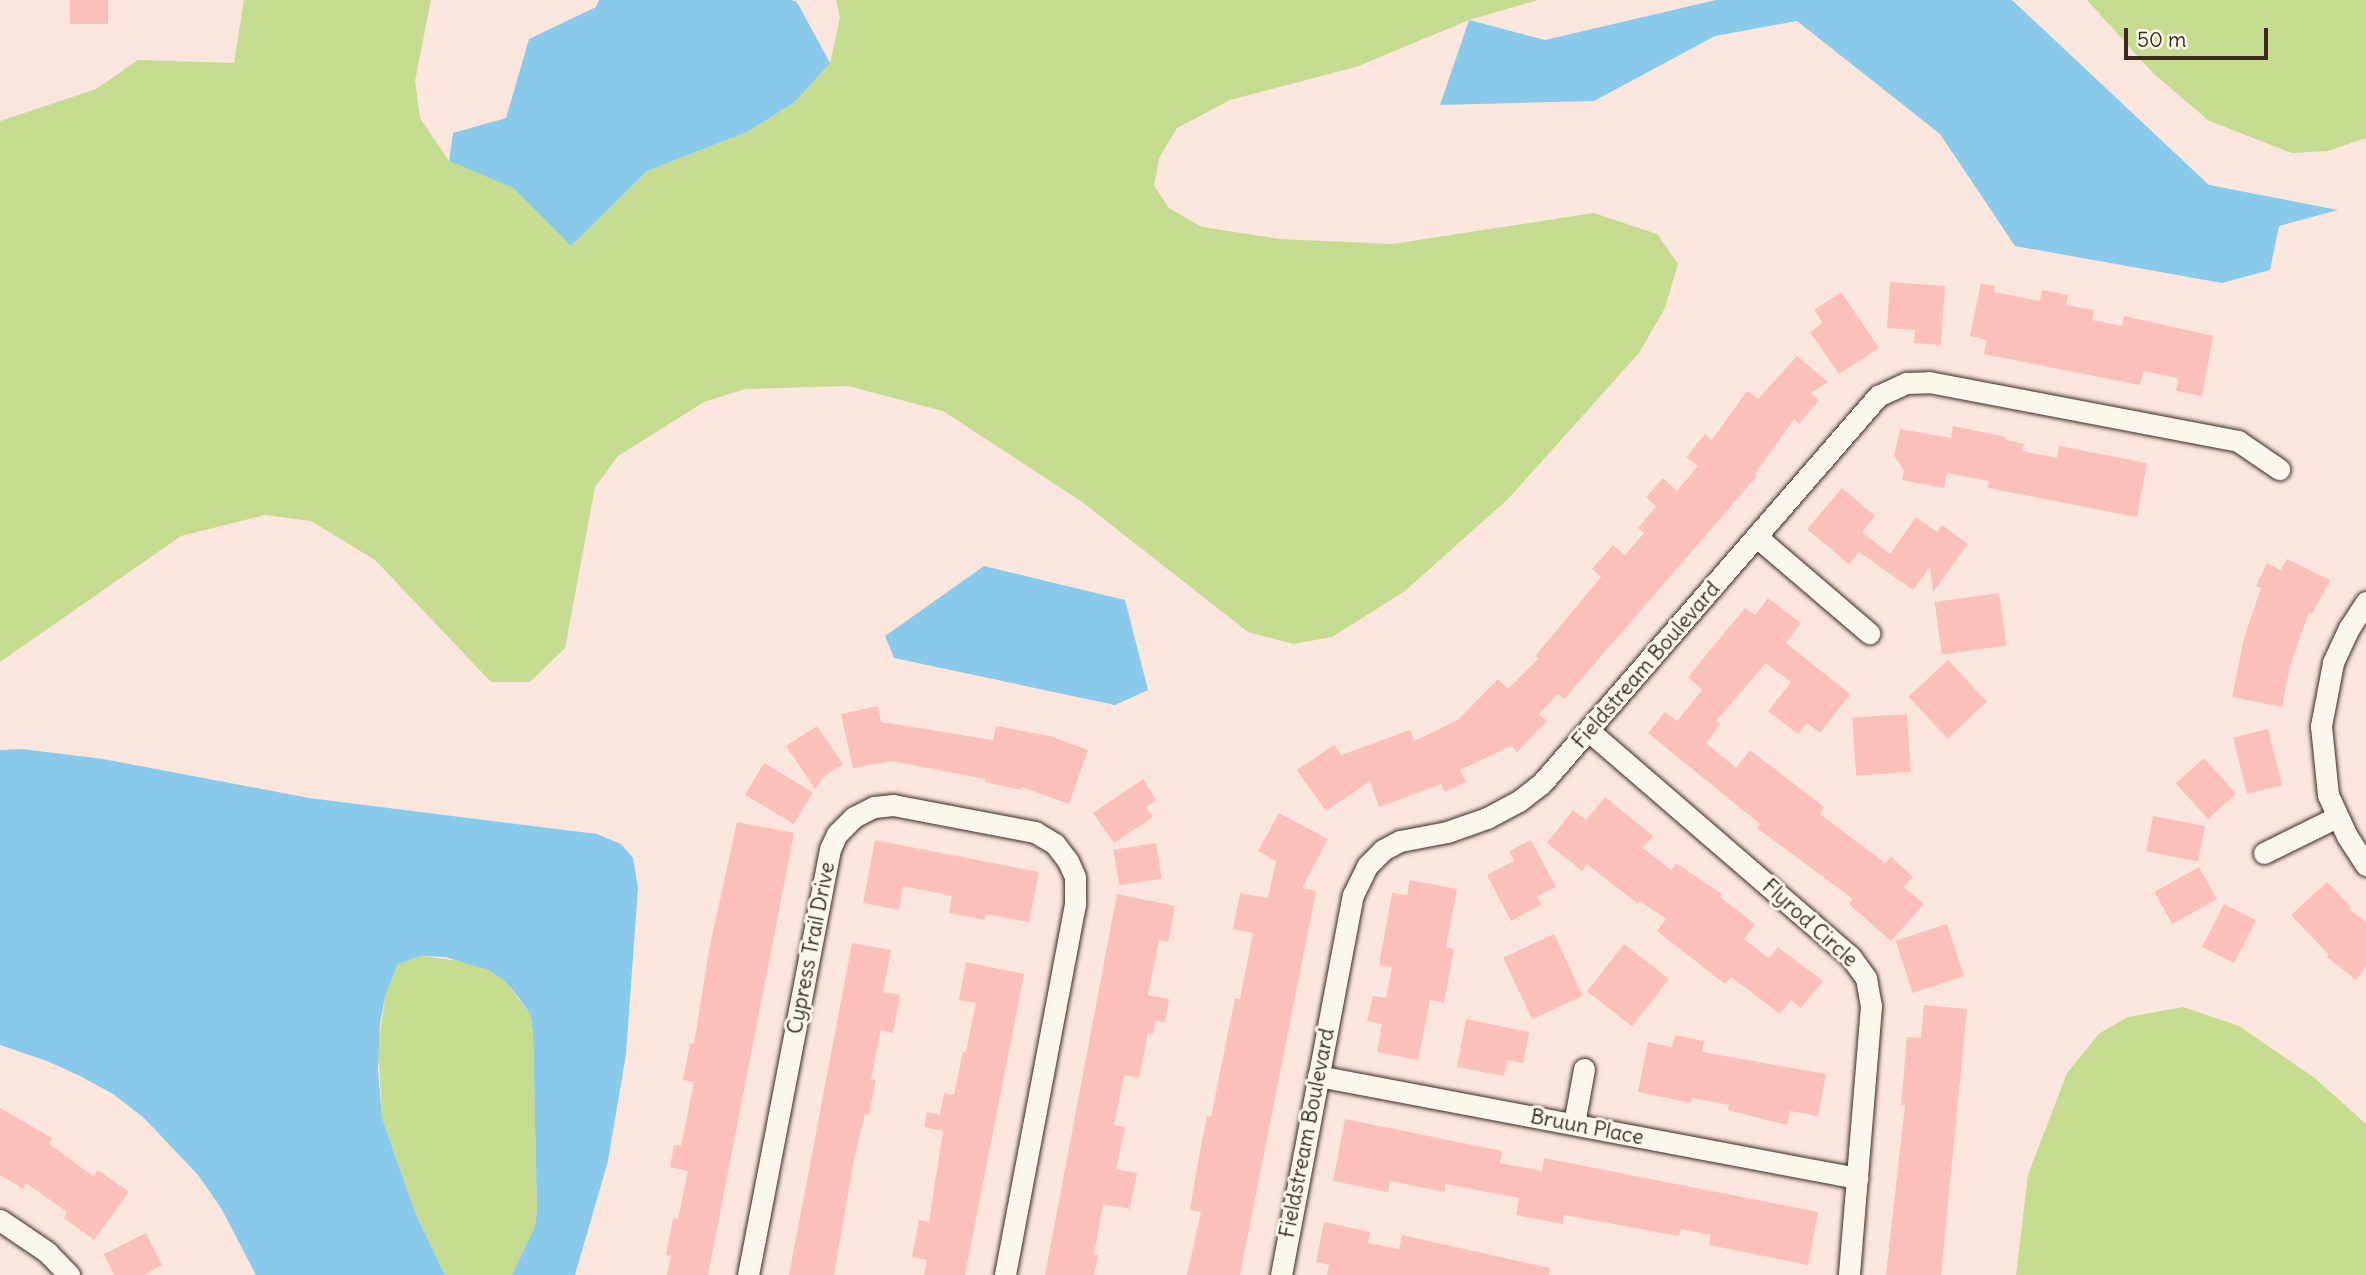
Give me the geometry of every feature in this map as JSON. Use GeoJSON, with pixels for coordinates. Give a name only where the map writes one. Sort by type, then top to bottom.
{"type":"FeatureCollection","features":[{"type":"Feature","properties":{"kind":"street","name":"Fieldstream Boulevard"},"geometry":{"type":"LineString","coordinates":[[1281,1275],[1353,895],[1371,859],[1399,841],[1478,823],[1519,801],[1553,772],[1872,401],[1885,391],[1906,383],[1929,382],[2238,441],[2279,469]]}},
{"type":"Feature","properties":{"kind":"street"},"geometry":{"type":"LineString","coordinates":[[1757,537],[1869,633]]}},
{"type":"Feature","properties":{"kind":"street"},"geometry":{"type":"LineString","coordinates":[[2366,602],[2337,652],[2324,698],[2321,726],[2324,772],[2337,817],[2366,865]]}},
{"type":"Feature","properties":{"kind":"street","name":"Flyrod Circle"},"geometry":{"type":"LineString","coordinates":[[1589,730],[1850,956],[1861,970],[1871,999],[1849,1275]]}},
{"type":"Feature","properties":{"kind":"street","name":"Cypress Trail Drive"},"geometry":{"type":"LineString","coordinates":[[748,1275],[830,849],[838,834],[853,817],[874,807],[893,805],[1035,832],[1055,844],[1069,861],[1075,877],[1075,904],[1005,1275]]}},
{"type":"Feature","properties":{"kind":"street"},"geometry":{"type":"LineString","coordinates":[[2264,853],[2337,817]]}},
{"type":"Feature","properties":{"kind":"street"},"geometry":{"type":"LineString","coordinates":[[1574,1124],[1584,1069]]}},
{"type":"Feature","properties":{"kind":"street","name":"Bruun Place"},"geometry":{"type":"LineString","coordinates":[[1318,1076],[1857,1178]]}},
{"type":"Feature","properties":{"kind":"street"},"geometry":{"type":"LineString","coordinates":[[0,1220],[47,1252],[69,1275]]}},
{"type":"Feature","properties":{"kind":"green space"},"geometry":{"type":"Polygon","coordinates":[[[244,0],[431,0],[415,81],[420,118],[449,161],[513,188],[571,246],[647,171],[747,132],[795,102],[830,63],[840,18],[836,0],[1538,0],[1469,20],[1356,67],[1230,100],[1177,128],[1159,158],[1154,186],[1169,208],[1202,227],[1280,239],[1392,244],[1594,213],[1657,234],[1678,264],[1665,308],[1639,353],[1508,499],[1405,591],[1332,637],[1293,644],[1248,632],[1082,502],[943,411],[848,386],[745,389],[704,402],[618,456],[595,487],[565,648],[530,682],[491,682],[375,560],[311,521],[265,515],[181,536],[0,662],[0,121],[96,89],[138,60],[234,63],[244,0]]]}},
{"type":"Feature","properties":{"kind":"green space"},"geometry":{"type":"Polygon","coordinates":[[[2087,0],[2366,0],[2366,138],[2328,151],[2292,153],[2209,121],[2153,73],[2087,0]]]}},
{"type":"Feature","properties":{"kind":"green space"},"geometry":{"type":"Polygon","coordinates":[[[421,956],[468,962],[489,970],[506,982],[530,1014],[533,1033],[537,1210],[535,1226],[512,1275],[445,1275],[416,1215],[382,1118],[378,1046],[386,993],[398,964],[421,956]]]}},
{"type":"Feature","properties":{"kind":"green space"},"geometry":{"type":"Polygon","coordinates":[[[2183,1007],[2239,1026],[2316,1079],[2366,1124],[2366,1275],[2016,1275],[2028,1175],[2067,1073],[2100,1033],[2128,1017],[2183,1007]]]}},
{"type":"Feature","properties":{"kind":"water"},"geometry":{"type":"Polygon","coordinates":[[[599,0],[792,0],[797,2],[830,63],[795,102],[747,132],[647,171],[571,246],[513,188],[449,161],[453,133],[506,118],[529,39],[596,7],[599,0]]]}},
{"type":"Feature","properties":{"kind":"water"},"geometry":{"type":"Polygon","coordinates":[[[1716,0],[2012,0],[2209,185],[2338,210],[2279,226],[2270,270],[2222,283],[2015,246],[1940,134],[1797,21],[1715,36],[1594,101],[1440,105],[1469,20],[1545,40],[1716,0]]]}},
{"type":"Feature","properties":{"kind":"water"},"geometry":{"type":"Polygon","coordinates":[[[984,566],[1125,600],[1148,690],[1115,705],[894,658],[885,636],[984,566]]]}},
{"type":"Feature","properties":{"kind":"water"},"geometry":{"type":"Polygon","coordinates":[[[22,749],[103,759],[309,798],[597,834],[621,844],[633,858],[638,888],[626,1054],[608,1161],[575,1275],[512,1275],[535,1226],[537,1210],[533,1033],[530,1014],[519,998],[506,982],[489,970],[445,957],[421,956],[398,964],[386,993],[380,1023],[378,1070],[382,1118],[416,1215],[445,1275],[256,1275],[221,1208],[198,1175],[144,1118],[113,1094],[80,1076],[0,1045],[0,750],[22,749]]]}},
{"type":"Feature","properties":{"kind":"building"},"geometry":{"type":"Polygon","coordinates":[[[70,0],[108,0],[108,24],[70,24],[70,0]]]}},
{"type":"Feature","properties":{"kind":"building"},"geometry":{"type":"Polygon","coordinates":[[[1890,282],[1945,286],[1941,345],[1914,343],[1915,330],[1887,328],[1890,282]]]}},
{"type":"Feature","properties":{"kind":"building"},"geometry":{"type":"Polygon","coordinates":[[[1981,284],[1995,286],[1994,292],[2040,301],[2042,290],[2068,295],[2066,305],[2094,310],[2092,320],[2122,326],[2124,316],[2213,336],[2202,396],[2176,391],[2178,378],[2143,371],[2140,385],[1984,354],[1987,340],[1970,336],[1981,284]]]}},
{"type":"Feature","properties":{"kind":"building"},"geometry":{"type":"Polygon","coordinates":[[[1841,292],[1879,348],[1839,374],[1810,332],[1823,323],[1814,310],[1841,292]]]}},
{"type":"Feature","properties":{"kind":"building"},"geometry":{"type":"Polygon","coordinates":[[[1797,356],[1828,382],[1811,393],[1819,400],[1799,424],[1794,419],[1755,474],[1757,476],[1564,699],[1558,694],[1539,714],[1547,721],[1517,752],[1511,746],[1460,770],[1466,782],[1445,792],[1441,784],[1379,807],[1370,781],[1326,811],[1297,770],[1334,745],[1341,755],[1410,730],[1414,741],[1458,720],[1498,679],[1508,689],[1539,658],[1535,656],[1601,577],[1592,569],[1613,545],[1625,555],[1644,533],[1638,528],[1656,507],[1646,497],[1663,478],[1677,491],[1698,466],[1686,457],[1705,434],[1712,440],[1747,391],[1758,399],[1797,356]]]}},
{"type":"Feature","properties":{"kind":"building"},"geometry":{"type":"Polygon","coordinates":[[[1953,426],[2006,437],[2006,440],[2024,444],[2022,451],[2057,458],[2059,446],[2147,463],[2137,517],[1988,488],[1989,481],[1947,473],[1944,488],[1902,480],[1904,470],[1894,456],[1900,429],[1951,438],[1953,426]]]}},
{"type":"Feature","properties":{"kind":"building"},"geometry":{"type":"Polygon","coordinates":[[[1842,488],[1875,516],[1862,532],[1890,554],[1916,517],[1937,532],[1942,525],[1968,544],[1933,592],[1930,567],[1913,590],[1859,552],[1849,564],[1807,529],[1842,488]]]}},
{"type":"Feature","properties":{"kind":"building"},"geometry":{"type":"Polygon","coordinates":[[[2287,559],[2330,580],[2312,614],[2309,612],[2290,666],[2282,707],[2232,697],[2244,638],[2261,588],[2256,586],[2267,563],[2281,570],[2287,559]]]}},
{"type":"Feature","properties":{"kind":"building"},"geometry":{"type":"Polygon","coordinates":[[[1999,593],[2006,645],[1942,655],[1935,602],[1999,593]]]}},
{"type":"Feature","properties":{"kind":"building"},"geometry":{"type":"Polygon","coordinates":[[[1768,598],[1801,623],[1786,643],[1850,694],[1820,733],[1807,723],[1798,734],[1768,711],[1791,682],[1766,663],[1716,721],[1720,724],[1706,743],[1736,768],[1750,750],[1824,807],[1820,814],[1885,863],[1891,857],[1913,877],[1904,887],[1924,904],[1891,941],[1849,904],[1853,899],[1757,828],[1760,824],[1648,733],[1665,712],[1677,721],[1702,690],[1688,677],[1745,608],[1755,615],[1768,598]]]}},
{"type":"Feature","properties":{"kind":"building"},"geometry":{"type":"Polygon","coordinates":[[[1948,660],[1987,702],[1947,739],[1909,697],[1948,660]]]}},
{"type":"Feature","properties":{"kind":"building"},"geometry":{"type":"Polygon","coordinates":[[[878,706],[881,722],[993,740],[996,726],[1050,736],[1088,750],[1069,804],[1022,787],[1021,790],[985,782],[985,779],[892,761],[853,768],[841,714],[878,706]]]}},
{"type":"Feature","properties":{"kind":"building"},"geometry":{"type":"Polygon","coordinates":[[[1907,714],[1911,772],[1856,776],[1852,718],[1907,714]]]}},
{"type":"Feature","properties":{"kind":"building"},"geometry":{"type":"Polygon","coordinates":[[[817,726],[843,764],[822,778],[815,789],[786,746],[817,726]]]}},
{"type":"Feature","properties":{"kind":"building"},"geometry":{"type":"Polygon","coordinates":[[[2268,729],[2282,785],[2247,794],[2233,738],[2268,729]]]}},
{"type":"Feature","properties":{"kind":"building"},"geometry":{"type":"Polygon","coordinates":[[[2204,758],[2236,794],[2208,819],[2176,783],[2204,758]]]}},
{"type":"Feature","properties":{"kind":"building"},"geometry":{"type":"Polygon","coordinates":[[[764,763],[813,792],[794,824],[745,795],[764,763]]]}},
{"type":"Feature","properties":{"kind":"building"},"geometry":{"type":"Polygon","coordinates":[[[1143,779],[1156,800],[1146,807],[1153,817],[1114,843],[1093,813],[1143,779]]]}},
{"type":"Feature","properties":{"kind":"building"},"geometry":{"type":"Polygon","coordinates":[[[1605,797],[1653,836],[1643,848],[1671,870],[1676,863],[1722,894],[1720,897],[1755,924],[1744,939],[1769,958],[1778,947],[1823,981],[1801,1008],[1791,1000],[1780,1014],[1731,977],[1725,984],[1657,931],[1666,919],[1640,901],[1638,904],[1587,864],[1582,871],[1547,843],[1573,810],[1586,820],[1605,797]]]}},
{"type":"Feature","properties":{"kind":"building"},"geometry":{"type":"Polygon","coordinates":[[[1279,813],[1328,839],[1302,888],[1316,891],[1240,1275],[1187,1275],[1201,1212],[1190,1210],[1199,1156],[1207,1116],[1211,1117],[1235,998],[1240,999],[1253,933],[1233,929],[1240,893],[1268,898],[1276,861],[1258,851],[1279,813]]]}},
{"type":"Feature","properties":{"kind":"building"},"geometry":{"type":"Polygon","coordinates":[[[2153,816],[2205,826],[2198,861],[2146,851],[2153,816]]]}},
{"type":"Feature","properties":{"kind":"building"},"geometry":{"type":"Polygon","coordinates":[[[737,822],[794,833],[708,1275],[667,1275],[671,1256],[666,1255],[673,1218],[678,1219],[688,1171],[670,1167],[674,1145],[681,1146],[694,1082],[683,1080],[690,1043],[694,1044],[709,950],[737,822]]]}},
{"type":"Feature","properties":{"kind":"building"},"geometry":{"type":"Polygon","coordinates":[[[875,840],[1039,872],[1029,922],[986,914],[985,920],[949,913],[952,896],[903,886],[899,910],[863,903],[875,840]]]}},
{"type":"Feature","properties":{"kind":"building"},"geometry":{"type":"Polygon","coordinates":[[[1531,840],[1556,887],[1537,896],[1541,905],[1511,921],[1487,875],[1514,861],[1509,851],[1531,840]]]}},
{"type":"Feature","properties":{"kind":"building"},"geometry":{"type":"Polygon","coordinates":[[[1156,843],[1162,879],[1119,885],[1114,850],[1156,843]]]}},
{"type":"Feature","properties":{"kind":"building"},"geometry":{"type":"Polygon","coordinates":[[[2199,867],[2217,899],[2172,924],[2154,892],[2199,867]]]}},
{"type":"Feature","properties":{"kind":"building"},"geometry":{"type":"Polygon","coordinates":[[[1410,880],[1457,889],[1446,947],[1454,949],[1444,1003],[1430,1000],[1418,1060],[1377,1052],[1382,1024],[1367,1021],[1373,996],[1386,998],[1392,967],[1379,965],[1392,893],[1407,895],[1410,880]]]}},
{"type":"Feature","properties":{"kind":"building"},"geometry":{"type":"Polygon","coordinates":[[[2327,882],[2351,907],[2349,909],[2366,922],[2366,966],[2356,980],[2327,957],[2329,955],[2291,915],[2327,882]]]}},
{"type":"Feature","properties":{"kind":"building"},"geometry":{"type":"Polygon","coordinates":[[[1117,894],[1175,906],[1168,942],[1159,940],[1148,995],[1169,999],[1165,1022],[1155,1021],[1153,1034],[1148,1033],[1139,1078],[1124,1075],[1114,1125],[1125,1127],[1116,1169],[1137,1173],[1130,1209],[1103,1204],[1094,1255],[1098,1255],[1094,1275],[1045,1275],[1117,894]]]}},
{"type":"Feature","properties":{"kind":"building"},"geometry":{"type":"Polygon","coordinates":[[[2224,904],[2256,920],[2234,963],[2202,947],[2224,904]]]}},
{"type":"Feature","properties":{"kind":"building"},"geometry":{"type":"Polygon","coordinates":[[[1947,924],[1964,976],[1913,993],[1896,941],[1947,924]]]}},
{"type":"Feature","properties":{"kind":"building"},"geometry":{"type":"Polygon","coordinates":[[[1554,934],[1583,996],[1532,1019],[1503,958],[1554,934]]]}},
{"type":"Feature","properties":{"kind":"building"},"geometry":{"type":"Polygon","coordinates":[[[852,943],[891,950],[883,992],[900,995],[893,1033],[881,1030],[871,1079],[876,1080],[869,1115],[865,1114],[854,1159],[834,1275],[789,1275],[852,943]]]}},
{"type":"Feature","properties":{"kind":"building"},"geometry":{"type":"Polygon","coordinates":[[[1624,944],[1669,979],[1632,1026],[1587,991],[1624,944]]]}},
{"type":"Feature","properties":{"kind":"building"},"geometry":{"type":"Polygon","coordinates":[[[966,962],[1024,974],[965,1275],[924,1275],[927,1260],[912,1257],[919,1220],[929,1222],[943,1131],[924,1127],[927,1112],[940,1115],[944,1093],[954,1095],[963,1052],[966,1052],[976,1003],[959,1000],[966,962]]]}},
{"type":"Feature","properties":{"kind":"building"},"geometry":{"type":"Polygon","coordinates":[[[1924,1005],[1967,1009],[1941,1275],[1886,1275],[1905,1105],[1901,1105],[1907,1037],[1921,1038],[1924,1005]]]}},
{"type":"Feature","properties":{"kind":"building"},"geometry":{"type":"Polygon","coordinates":[[[1466,1019],[1529,1032],[1523,1063],[1507,1060],[1504,1076],[1457,1067],[1466,1019]]]}},
{"type":"Feature","properties":{"kind":"building"},"geometry":{"type":"Polygon","coordinates":[[[1675,1035],[1704,1041],[1702,1052],[1826,1074],[1818,1116],[1790,1111],[1787,1125],[1728,1110],[1729,1105],[1692,1098],[1691,1103],[1638,1092],[1648,1042],[1672,1047],[1675,1035]]]}},
{"type":"Feature","properties":{"kind":"building"},"geometry":{"type":"Polygon","coordinates":[[[0,1108],[52,1138],[49,1144],[93,1176],[98,1170],[129,1192],[94,1240],[64,1218],[67,1212],[26,1183],[23,1189],[0,1175],[0,1108]]]}},
{"type":"Feature","properties":{"kind":"building"},"geometry":{"type":"Polygon","coordinates":[[[1345,1119],[1502,1151],[1500,1163],[1542,1171],[1544,1158],[1818,1212],[1808,1265],[1709,1245],[1711,1235],[1681,1229],[1679,1236],[1564,1215],[1563,1224],[1516,1215],[1519,1198],[1446,1184],[1445,1192],[1390,1181],[1388,1192],[1333,1181],[1345,1119]]]}},
{"type":"Feature","properties":{"kind":"building"},"geometry":{"type":"Polygon","coordinates":[[[1324,1222],[1370,1232],[1368,1243],[1399,1249],[1402,1235],[1550,1268],[1549,1275],[1327,1275],[1329,1265],[1316,1262],[1324,1222]]]}},
{"type":"Feature","properties":{"kind":"building"},"geometry":{"type":"Polygon","coordinates":[[[146,1233],[162,1265],[144,1275],[114,1275],[104,1254],[146,1233]]]}}]}
